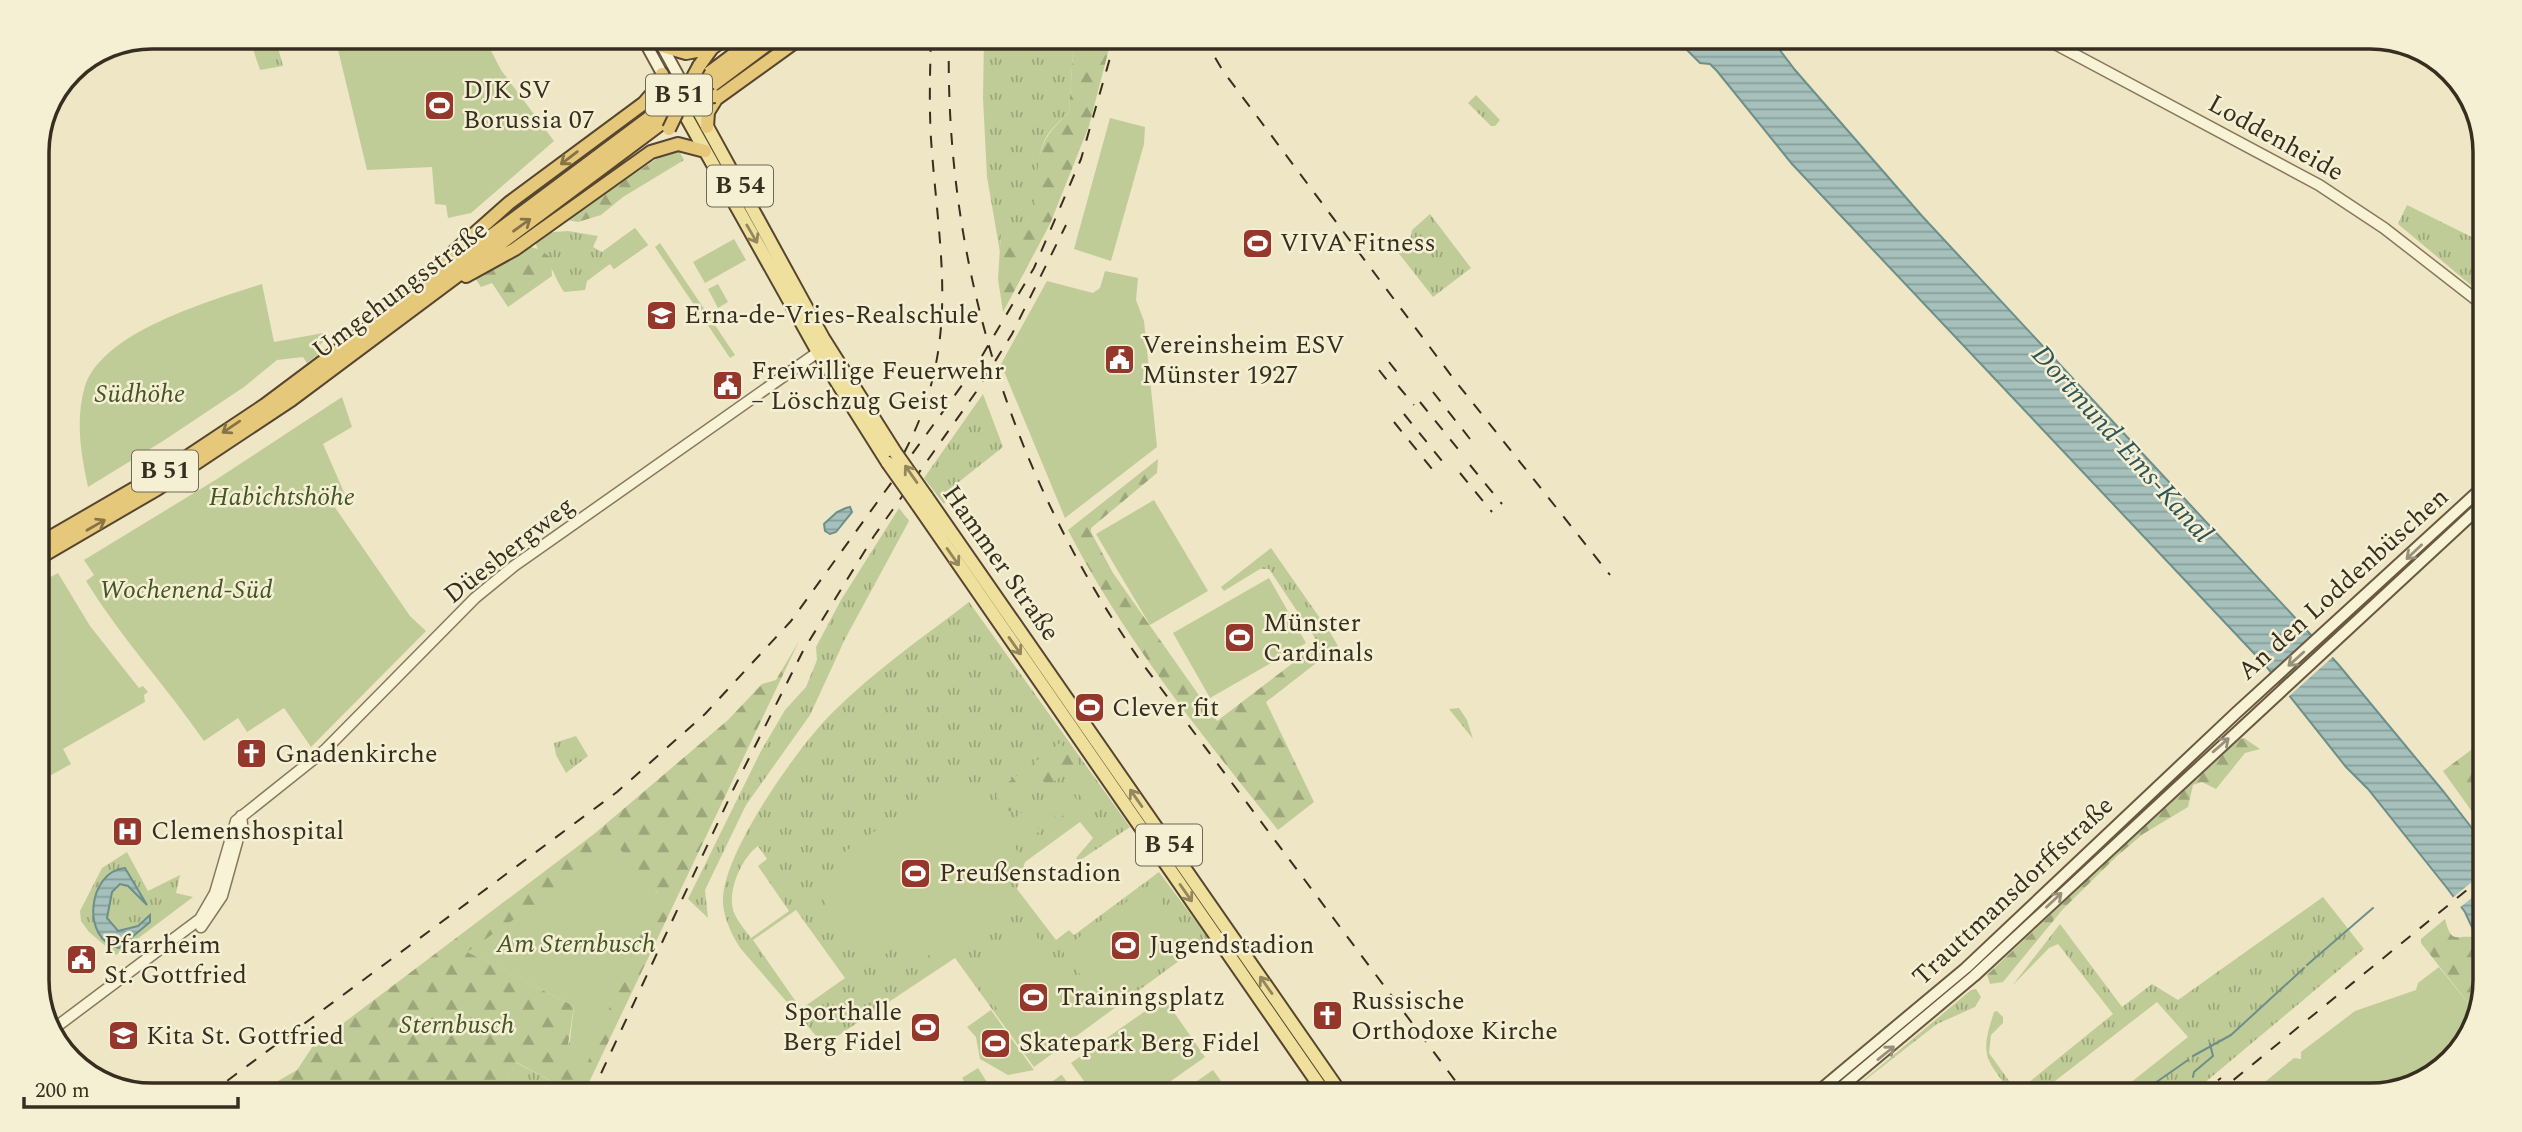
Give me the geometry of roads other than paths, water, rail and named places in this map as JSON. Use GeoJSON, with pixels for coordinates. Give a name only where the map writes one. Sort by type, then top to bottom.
{"type":"FeatureCollection","features":[{"type":"Feature","properties":{"kind":"highway"},"geometry":{"type":"LineString","coordinates":[[677,49],[686,53],[707,49]]}},
{"type":"Feature","properties":{"kind":"highway"},"geometry":{"type":"LineString","coordinates":[[425,291],[515,248],[651,152],[686,103],[699,66],[711,49]]}},
{"type":"Feature","properties":{"kind":"highway","name":"Umgehungsstraße"},"geometry":{"type":"LineString","coordinates":[[49,552],[222,448],[320,379],[425,291],[741,49]]}},
{"type":"Feature","properties":{"kind":"highway","name":"Umgehungsstraße"},"geometry":{"type":"LineString","coordinates":[[49,538],[135,489],[236,425],[760,49]]}},
{"type":"Feature","properties":{"kind":"highway"},"geometry":{"type":"LineString","coordinates":[[707,127],[712,104],[720,94],[785,49]]}},
{"type":"Feature","properties":{"kind":"highway"},"geometry":{"type":"LineString","coordinates":[[425,291],[476,230],[648,102],[665,79]]}},
{"type":"Feature","properties":{"kind":"highway"},"geometry":{"type":"LineString","coordinates":[[648,102],[686,103],[720,94]]}},
{"type":"Feature","properties":{"kind":"highway"},"geometry":{"type":"LineString","coordinates":[[651,152],[678,144],[705,151]]}},
{"type":"Feature","properties":{"kind":"main road","name":"Hammer Straße"},"geometry":{"type":"LineString","coordinates":[[649,49],[665,79],[707,127],[823,349]]}},
{"type":"Feature","properties":{"kind":"main road","name":"Hammer Straße"},"geometry":{"type":"LineString","coordinates":[[664,49],[680,77],[686,103],[705,151],[823,349],[892,457],[1318,1083]]}},
{"type":"Feature","properties":{"kind":"main road","name":"An den Loddenbüschen"},"geometry":{"type":"LineString","coordinates":[[2236,713],[2473,496]]}},
{"type":"Feature","properties":{"kind":"main road","name":"Hammer Straße"},"geometry":{"type":"LineString","coordinates":[[921,500],[1334,1083]]}},
{"type":"Feature","properties":{"kind":"main road","name":"An den Loddenbüschen"},"geometry":{"type":"LineString","coordinates":[[2245,724],[2333,646],[2473,514]]}},
{"type":"Feature","properties":{"kind":"main road","name":"Trauttmansdorffstraße"},"geometry":{"type":"LineString","coordinates":[[1828,1083],[1966,968],[2236,713]]}},
{"type":"Feature","properties":{"kind":"main road","name":"Trauttmansdorffstraße"},"geometry":{"type":"LineString","coordinates":[[1846,1083],[1974,976],[2245,724]]}},
{"type":"Feature","properties":{"kind":"street","name":"Loddenheide"},"geometry":{"type":"LineString","coordinates":[[2064,49],[2319,185],[2390,233],[2473,297]]}},
{"type":"Feature","properties":{"kind":"street","name":"Düesbergweg"},"geometry":{"type":"LineString","coordinates":[[60,1026],[204,923],[222,896],[242,824],[241,816],[325,750],[475,598],[514,566],[823,349]]}},
{"type":"Feature","properties":{"kind":"water","name":"Dortmund-Ems-Kanal"},"geometry":{"type":"Polygon","coordinates":[[[1686,49],[1779,49],[1922,216],[2338,664],[2473,830],[2473,929],[2465,912],[2447,888],[2265,665],[1792,164],[1717,71],[1710,64],[1700,63],[1686,49]]]}},
{"type":"Feature","properties":{"kind":"water"},"geometry":{"type":"Polygon","coordinates":[[[850,507],[852,512],[836,532],[830,534],[825,531],[824,524],[837,512],[850,507]]]}},
{"type":"Feature","properties":{"kind":"water"},"geometry":{"type":"Polygon","coordinates":[[[125,868],[147,905],[128,886],[120,884],[112,892],[107,918],[118,931],[138,926],[150,915],[150,922],[119,948],[98,933],[94,906],[103,881],[113,872],[125,868]]]}},
{"type":"Feature","properties":{"kind":"waterway"},"geometry":{"type":"LineString","coordinates":[[2307,965],[2373,908]]}},
{"type":"Feature","properties":{"kind":"waterway"},"geometry":{"type":"LineString","coordinates":[[2193,1056],[2231,1035],[2304,968]]}},
{"type":"Feature","properties":{"kind":"waterway"},"geometry":{"type":"LineString","coordinates":[[2193,1077],[2194,1072],[2213,1056],[2210,1044]]}},
{"type":"Feature","properties":{"kind":"waterway"},"geometry":{"type":"LineString","coordinates":[[2155,1083],[2188,1060]]}},
{"type":"Feature","properties":{"kind":"railway"},"geometry":{"type":"LineString","coordinates":[[904,453],[922,413],[934,374],[940,336],[941,260],[930,126],[931,49]]}},
{"type":"Feature","properties":{"kind":"railway"},"geometry":{"type":"LineString","coordinates":[[949,49],[950,121],[959,203],[973,284],[994,363],[1021,440],[1055,515],[1094,588],[1139,659],[1457,1083]]}},
{"type":"Feature","properties":{"kind":"railway"},"geometry":{"type":"LineString","coordinates":[[224,1083],[617,792],[705,714],[791,621],[976,366],[1034,268],[1081,159],[1113,49]]}},
{"type":"Feature","properties":{"kind":"railway"},"geometry":{"type":"LineString","coordinates":[[1210,49],[1223,71],[1453,378],[1610,575]]}},
{"type":"Feature","properties":{"kind":"railway"},"geometry":{"type":"LineString","coordinates":[[597,1083],[734,788],[803,651],[874,536],[976,392],[1012,334],[1066,225]]}},
{"type":"Feature","properties":{"kind":"railway"},"geometry":{"type":"LineString","coordinates":[[1389,362],[1403,380]]}},
{"type":"Feature","properties":{"kind":"railway"},"geometry":{"type":"LineString","coordinates":[[1379,370],[1393,388]]}},
{"type":"Feature","properties":{"kind":"railway"},"geometry":{"type":"LineString","coordinates":[[1398,386],[1414,405]]}},
{"type":"Feature","properties":{"kind":"railway"},"geometry":{"type":"LineString","coordinates":[[1433,392],[1470,439]]}},
{"type":"Feature","properties":{"kind":"railway"},"geometry":{"type":"LineString","coordinates":[[1420,402],[1458,449]]}},
{"type":"Feature","properties":{"kind":"railway"},"geometry":{"type":"LineString","coordinates":[[1404,414],[1442,461]]}},
{"type":"Feature","properties":{"kind":"railway"},"geometry":{"type":"LineString","coordinates":[[1394,422],[1432,469]]}},
{"type":"Feature","properties":{"kind":"railway"},"geometry":{"type":"LineString","coordinates":[[1470,465],[1502,504]]}},
{"type":"Feature","properties":{"kind":"railway"},"geometry":{"type":"LineString","coordinates":[[1460,473],[1492,512]]}},
{"type":"Feature","properties":{"kind":"railway"},"geometry":{"type":"LineString","coordinates":[[2230,1083],[2473,885]]}},
{"type":"Feature","properties":{"kind":"railway"},"geometry":{"type":"LineString","coordinates":[[2215,1083],[2221,1078]]}},
{"type":"Feature","properties":{"kind":"place","name":"DJK SV Borussia 07"},"geometry":{"type":"Point","coordinates":[440,105]}},
{"type":"Feature","properties":{"kind":"place","name":"VIVA Fitness"},"geometry":{"type":"Point","coordinates":[1257,243]}},
{"type":"Feature","properties":{"kind":"place","name":"Erna-de-Vries-Realschule"},"geometry":{"type":"Point","coordinates":[661,315]}},
{"type":"Feature","properties":{"kind":"place","name":"Vereinsheim ESV Münster 1927"},"geometry":{"type":"Point","coordinates":[1119,360]}},
{"type":"Feature","properties":{"kind":"place","name":"Freiwillige Feuerwehr – Löschzug Geist"},"geometry":{"type":"Point","coordinates":[728,386]}},
{"type":"Feature","properties":{"kind":"place","name":"Münster Cardinals"},"geometry":{"type":"Point","coordinates":[1240,638]}},
{"type":"Feature","properties":{"kind":"place","name":"Clever fit"},"geometry":{"type":"Point","coordinates":[1089,708]}},
{"type":"Feature","properties":{"kind":"place","name":"Gnadenkirche"},"geometry":{"type":"Point","coordinates":[252,754]}},
{"type":"Feature","properties":{"kind":"place","name":"Clemenshospital"},"geometry":{"type":"Point","coordinates":[128,831]}},
{"type":"Feature","properties":{"kind":"place","name":"Preußenstadion"},"geometry":{"type":"Point","coordinates":[916,873]}},
{"type":"Feature","properties":{"kind":"place","name":"Jugendstadion"},"geometry":{"type":"Point","coordinates":[1126,945]}},
{"type":"Feature","properties":{"kind":"place","name":"Pfarrheim St. Gottfried"},"geometry":{"type":"Point","coordinates":[81,960]}},
{"type":"Feature","properties":{"kind":"place","name":"Trainingsplatz"},"geometry":{"type":"Point","coordinates":[1034,997]}},
{"type":"Feature","properties":{"kind":"place","name":"Russische Orthodoxe Kirche"},"geometry":{"type":"Point","coordinates":[1328,1016]}},
{"type":"Feature","properties":{"kind":"place","name":"Sporthalle Berg Fidel"},"geometry":{"type":"Point","coordinates":[925,1027]}},
{"type":"Feature","properties":{"kind":"place","name":"Kita St. Gottfried"},"geometry":{"type":"Point","coordinates":[123,1036]}},
{"type":"Feature","properties":{"kind":"place","name":"Skatepark Berg Fidel"},"geometry":{"type":"Point","coordinates":[996,1043]}},
{"type":"Feature","properties":{"kind":"park label","name":"Südhöhe"},"geometry":{"type":"Point","coordinates":[140,394]}},
{"type":"Feature","properties":{"kind":"park label","name":"Habichtshöhe"},"geometry":{"type":"Point","coordinates":[282,497]}},
{"type":"Feature","properties":{"kind":"park label","name":"Wochenend-Süd"},"geometry":{"type":"Point","coordinates":[186,590]}},
{"type":"Feature","properties":{"kind":"park label","name":"Am Sternbusch"},"geometry":{"type":"Point","coordinates":[576,944]}},
{"type":"Feature","properties":{"kind":"park label","name":"Sternbusch"},"geometry":{"type":"Point","coordinates":[457,1025]}}]}
